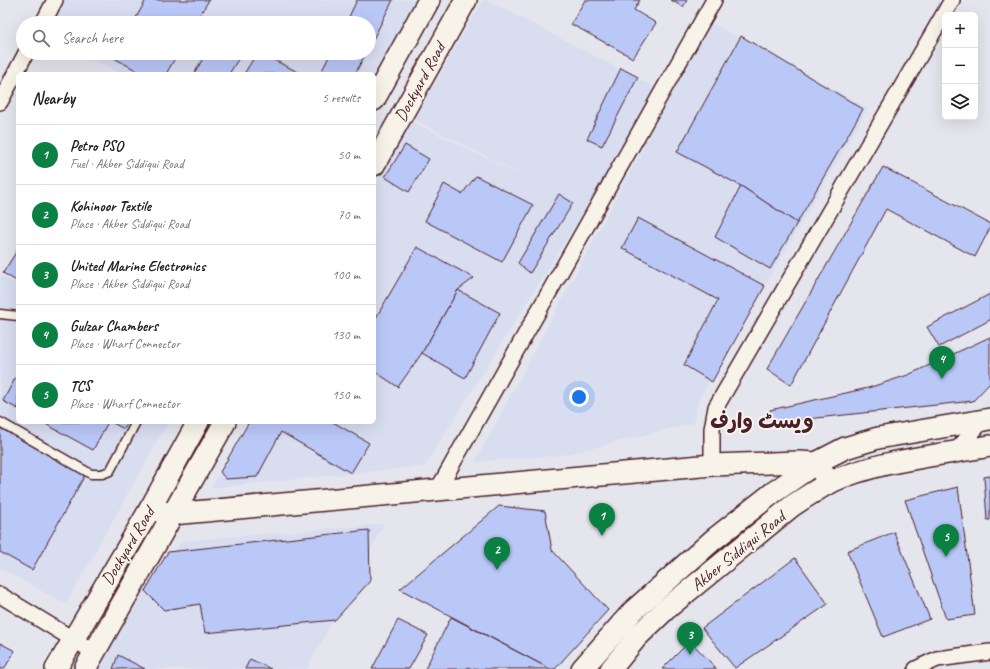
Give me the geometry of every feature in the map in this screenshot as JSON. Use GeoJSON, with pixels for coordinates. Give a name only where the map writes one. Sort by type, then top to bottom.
{"type":"FeatureCollection","features":[{"type":"Feature","properties":{"kind":"street"},"geometry":{"type":"LineString","coordinates":[[47,16],[55,0]]}},
{"type":"Feature","properties":{"kind":"street","name":"Dockyard Road"},"geometry":{"type":"LineString","coordinates":[[376,96],[429,0]]}},
{"type":"Feature","properties":{"kind":"street","name":"Dockyard Road"},"geometry":{"type":"LineString","coordinates":[[376,160],[466,0]]}},
{"type":"Feature","properties":{"kind":"street"},"geometry":{"type":"LineString","coordinates":[[437,491],[714,0]]}},
{"type":"Feature","properties":{"kind":"street"},"geometry":{"type":"LineString","coordinates":[[712,464],[712,429],[716,407],[952,0]]}},
{"type":"Feature","properties":{"kind":"street"},"geometry":{"type":"LineString","coordinates":[[0,102],[22,60]]}},
{"type":"Feature","properties":{"kind":"street"},"geometry":{"type":"LineString","coordinates":[[954,452],[988,417]]}},
{"type":"Feature","properties":{"kind":"street","name":"Akber Siddiqui Road"},"geometry":{"type":"LineString","coordinates":[[582,669],[633,611],[713,540],[774,492],[816,463],[845,448],[878,438],[988,417]]}},
{"type":"Feature","properties":{"kind":"street","name":"Dockyard Road"},"geometry":{"type":"LineString","coordinates":[[56,669],[150,509],[197,424]]}},
{"type":"Feature","properties":{"kind":"street","name":"Dockyard Road"},"geometry":{"type":"LineString","coordinates":[[90,661],[172,514],[225,424]]}},
{"type":"Feature","properties":{"kind":"street"},"geometry":{"type":"LineString","coordinates":[[878,438],[886,464]]}},
{"type":"Feature","properties":{"kind":"street","name":"Akber Siddiqui Road"},"geometry":{"type":"LineString","coordinates":[[611,669],[637,637],[674,603],[792,506],[830,483],[886,464],[990,446]]}},
{"type":"Feature","properties":{"kind":"street"},"geometry":{"type":"LineString","coordinates":[[150,509],[172,514],[437,491],[712,464],[816,463],[830,483]]}},
{"type":"Feature","properties":{"kind":"street"},"geometry":{"type":"LineString","coordinates":[[0,595],[73,638],[90,661]]}},
{"type":"Feature","properties":{"kind":"street"},"geometry":{"type":"LineString","coordinates":[[916,669],[937,659],[990,652]]}},
{"type":"Feature","properties":{"kind":"lane"},"geometry":{"type":"LineString","coordinates":[[0,314],[16,316]]}},
{"type":"Feature","properties":{"kind":"lane"},"geometry":{"type":"LineString","coordinates":[[0,422],[91,474],[110,471],[135,424]]}},
{"type":"Feature","properties":{"kind":"shaded area"},"geometry":{"type":"Polygon","coordinates":[[[55,0],[429,0],[376,96],[376,72],[118,72],[95,60],[376,60],[376,16],[47,16],[55,0]]]}},
{"type":"Feature","properties":{"kind":"shaded area"},"geometry":{"type":"Polygon","coordinates":[[[483,0],[487,0],[656,88],[586,208],[425,466],[211,488],[247,424],[376,424],[376,186],[411,121],[555,192],[414,119],[483,0]]]}},
{"type":"Feature","properties":{"kind":"shaded area"},"geometry":{"type":"Polygon","coordinates":[[[710,22],[868,108],[698,401],[694,423],[563,455],[475,462],[710,22]]]}},
{"type":"Feature","properties":{"kind":"shaded area"},"geometry":{"type":"Polygon","coordinates":[[[0,275],[16,284],[16,424],[167,424],[66,604],[0,568],[0,275]]]}},
{"type":"Feature","properties":{"kind":"shaded area"},"geometry":{"type":"Polygon","coordinates":[[[384,524],[307,669],[86,669],[95,654],[182,541],[384,524]]]}},
{"type":"Feature","properties":{"kind":"building"},"geometry":{"type":"Polygon","coordinates":[[[146,0],[209,0],[199,16],[137,16],[146,0]]]}},
{"type":"Feature","properties":{"kind":"building"},"geometry":{"type":"Polygon","coordinates":[[[357,0],[393,0],[376,33],[376,16],[349,16],[357,0]]]}},
{"type":"Feature","properties":{"kind":"building"},"geometry":{"type":"Polygon","coordinates":[[[585,0],[640,0],[634,10],[656,23],[633,58],[571,24],[585,0]]]}},
{"type":"Feature","properties":{"kind":"building"},"geometry":{"type":"Polygon","coordinates":[[[671,0],[687,0],[683,7],[671,0]]]}},
{"type":"Feature","properties":{"kind":"building"},"geometry":{"type":"Polygon","coordinates":[[[741,36],[863,109],[797,223],[741,186],[677,152],[741,36]]]}},
{"type":"Feature","properties":{"kind":"building"},"geometry":{"type":"Polygon","coordinates":[[[118,60],[174,60],[167,72],[139,72],[118,60]]]}},
{"type":"Feature","properties":{"kind":"building"},"geometry":{"type":"Polygon","coordinates":[[[202,60],[238,60],[230,72],[195,72],[202,60]]]}},
{"type":"Feature","properties":{"kind":"building"},"geometry":{"type":"Polygon","coordinates":[[[253,60],[274,60],[298,72],[245,72],[253,60]]]}},
{"type":"Feature","properties":{"kind":"building"},"geometry":{"type":"Polygon","coordinates":[[[327,60],[362,60],[356,72],[321,72],[327,60]]]}},
{"type":"Feature","properties":{"kind":"building"},"geometry":{"type":"Polygon","coordinates":[[[621,68],[638,77],[602,146],[587,139],[621,68]]]}},
{"type":"Feature","properties":{"kind":"building"},"geometry":{"type":"Polygon","coordinates":[[[405,145],[429,159],[409,192],[385,177],[405,145]]]}},
{"type":"Feature","properties":{"kind":"building"},"geometry":{"type":"Polygon","coordinates":[[[883,167],[990,224],[990,228],[975,257],[886,209],[791,385],[767,369],[883,167]]]}},
{"type":"Feature","properties":{"kind":"building"},"geometry":{"type":"Polygon","coordinates":[[[476,176],[533,205],[502,262],[425,221],[444,184],[462,194],[476,176]]]}},
{"type":"Feature","properties":{"kind":"building"},"geometry":{"type":"Polygon","coordinates":[[[741,186],[797,223],[770,269],[715,237],[741,186]]]}},
{"type":"Feature","properties":{"kind":"building"},"geometry":{"type":"Polygon","coordinates":[[[559,194],[573,203],[530,273],[518,263],[559,194]]]}},
{"type":"Feature","properties":{"kind":"building"},"geometry":{"type":"Polygon","coordinates":[[[638,218],[765,286],[712,382],[684,365],[718,300],[622,248],[638,218]]]}},
{"type":"Feature","properties":{"kind":"building"},"geometry":{"type":"Polygon","coordinates":[[[417,247],[474,278],[458,290],[422,353],[398,387],[376,372],[376,318],[417,247]]]}},
{"type":"Feature","properties":{"kind":"building"},"geometry":{"type":"Polygon","coordinates":[[[16,252],[16,281],[3,273],[16,252]]]}},
{"type":"Feature","properties":{"kind":"building"},"geometry":{"type":"Polygon","coordinates":[[[458,290],[500,313],[465,378],[422,353],[458,290]]]}},
{"type":"Feature","properties":{"kind":"building"},"geometry":{"type":"Polygon","coordinates":[[[990,294],[990,320],[939,347],[927,327],[990,294]]]}},
{"type":"Feature","properties":{"kind":"building"},"geometry":{"type":"Polygon","coordinates":[[[990,337],[990,383],[973,401],[771,423],[770,410],[868,388],[908,375],[990,337]]]}},
{"type":"Feature","properties":{"kind":"building"},"geometry":{"type":"Polygon","coordinates":[[[16,377],[16,408],[3,401],[16,377]]]}},
{"type":"Feature","properties":{"kind":"building"},"geometry":{"type":"Polygon","coordinates":[[[46,424],[107,424],[93,450],[46,424]]]}},
{"type":"Feature","properties":{"kind":"building"},"geometry":{"type":"Polygon","coordinates":[[[115,424],[127,424],[124,429],[115,424]]]}},
{"type":"Feature","properties":{"kind":"building"},"geometry":{"type":"Polygon","coordinates":[[[248,424],[336,424],[369,443],[351,473],[281,432],[257,477],[226,479],[220,472],[248,424]]]}},
{"type":"Feature","properties":{"kind":"building"},"geometry":{"type":"Polygon","coordinates":[[[0,428],[85,475],[32,570],[0,552],[0,428]]]}},
{"type":"Feature","properties":{"kind":"building"},"geometry":{"type":"Polygon","coordinates":[[[990,476],[990,520],[987,520],[984,477],[990,476]]]}},
{"type":"Feature","properties":{"kind":"building"},"geometry":{"type":"Polygon","coordinates":[[[958,487],[975,615],[946,619],[905,500],[958,487]]]}},
{"type":"Feature","properties":{"kind":"building"},"geometry":{"type":"Polygon","coordinates":[[[499,506],[545,511],[552,550],[608,610],[555,669],[550,669],[400,589],[499,506]]]}},
{"type":"Feature","properties":{"kind":"building"},"geometry":{"type":"Polygon","coordinates":[[[369,530],[370,581],[335,620],[205,633],[200,604],[164,610],[145,591],[168,552],[369,530]]]}},
{"type":"Feature","properties":{"kind":"building"},"geometry":{"type":"Polygon","coordinates":[[[894,532],[930,619],[883,637],[847,551],[894,532]]]}},
{"type":"Feature","properties":{"kind":"building"},"geometry":{"type":"Polygon","coordinates":[[[795,558],[828,604],[735,668],[702,628],[795,558]]]}},
{"type":"Feature","properties":{"kind":"building"},"geometry":{"type":"Polygon","coordinates":[[[451,617],[550,669],[472,669],[468,667],[467,669],[425,669],[451,617]]]}},
{"type":"Feature","properties":{"kind":"building"},"geometry":{"type":"Polygon","coordinates":[[[398,620],[428,635],[409,669],[372,669],[398,620]]]}},
{"type":"Feature","properties":{"kind":"building"},"geometry":{"type":"Polygon","coordinates":[[[690,641],[717,669],[662,669],[690,641]]]}},
{"type":"Feature","properties":{"kind":"building"},"geometry":{"type":"Polygon","coordinates":[[[0,643],[15,651],[4,669],[0,669],[0,643]]]}},
{"type":"Feature","properties":{"kind":"building"},"geometry":{"type":"Polygon","coordinates":[[[118,655],[145,669],[113,669],[118,655]]]}},
{"type":"Feature","properties":{"kind":"building"},"geometry":{"type":"Polygon","coordinates":[[[250,659],[271,669],[245,669],[250,659]]]}},
{"type":"Feature","properties":{"kind":"place","name":"Gulzar Chambers"},"geometry":{"type":"Point","coordinates":[942,379]}},
{"type":"Feature","properties":{"kind":"place","name":"Petro PSO"},"geometry":{"type":"Point","coordinates":[602,536]}},
{"type":"Feature","properties":{"kind":"place","name":"TCS"},"geometry":{"type":"Point","coordinates":[946,557]}},
{"type":"Feature","properties":{"kind":"place","name":"Kohinoor Textile"},"geometry":{"type":"Point","coordinates":[497,570]}},
{"type":"Feature","properties":{"kind":"place","name":"United Marine Electronics"},"geometry":{"type":"Point","coordinates":[690,655]}},
{"type":"Feature","properties":{"kind":"district","name":"ویسٹ وارف"},"geometry":{"type":"Point","coordinates":[762,421]}}]}
